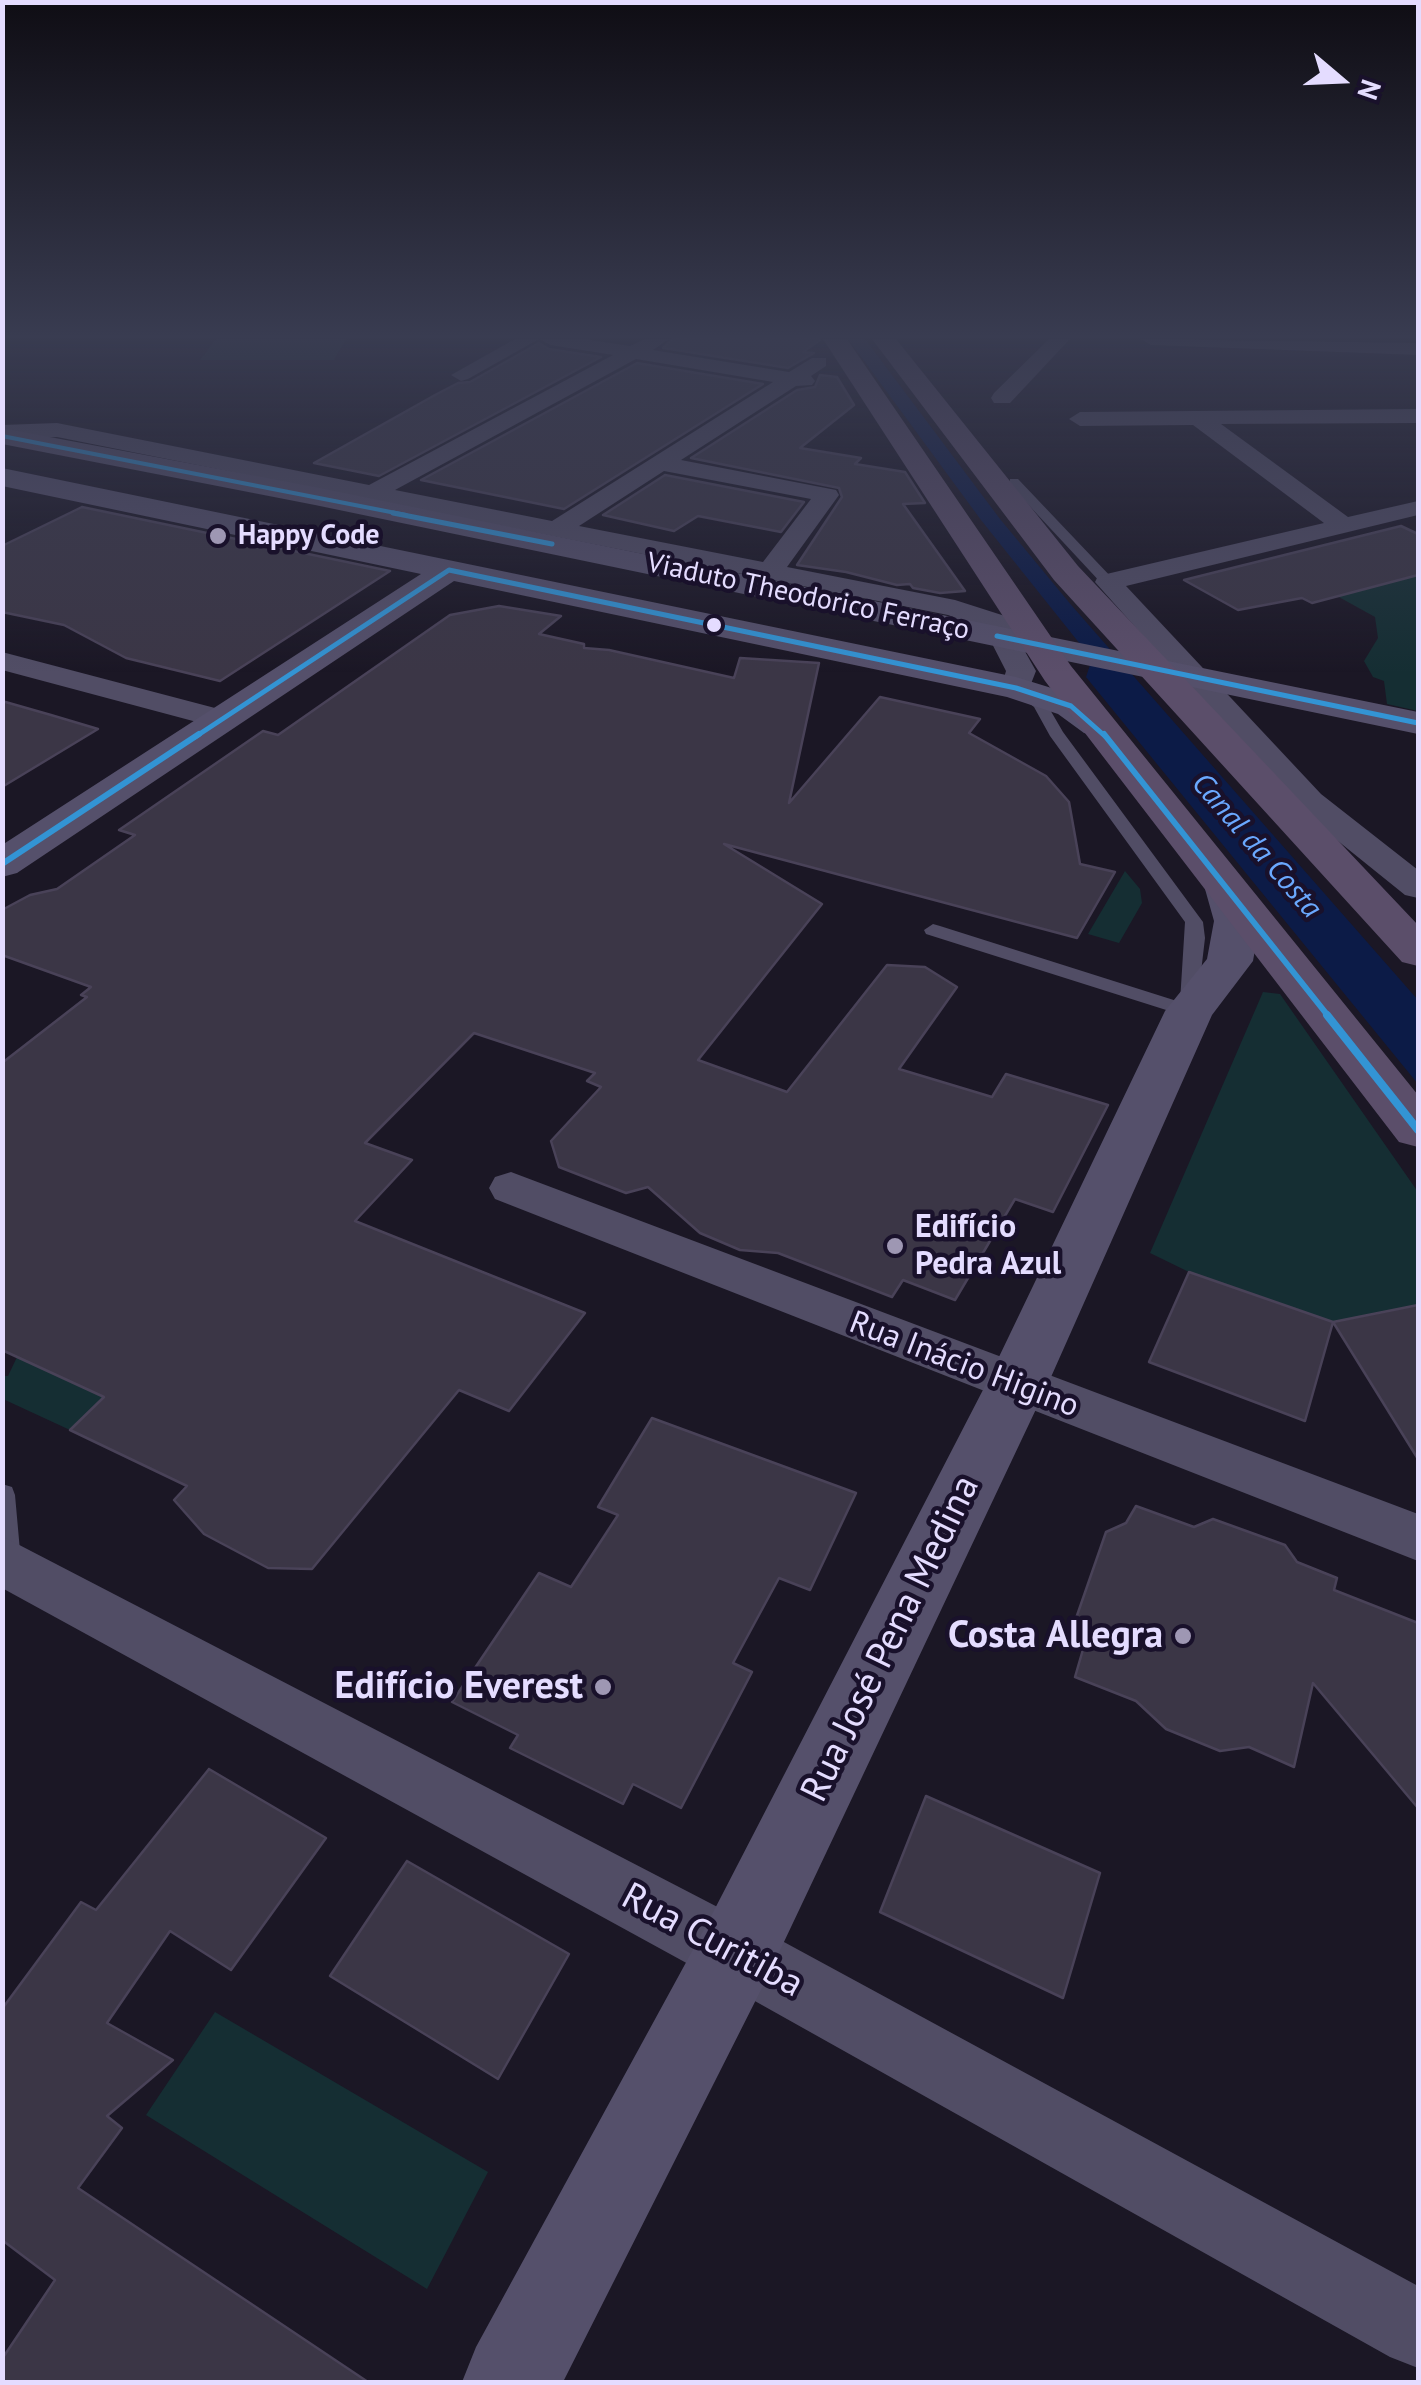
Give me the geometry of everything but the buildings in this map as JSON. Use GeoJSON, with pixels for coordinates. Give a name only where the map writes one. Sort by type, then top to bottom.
{"type":"FeatureCollection","features":[{"type":"Feature","properties":{"kind":"main road"},"geometry":{"type":"LineString","coordinates":[[891,450],[1097,725],[1418,1130]]}},
{"type":"Feature","properties":{"kind":"main road"},"geometry":{"type":"LineString","coordinates":[[971,450],[1066,573],[1418,952]]}},
{"type":"Feature","properties":{"kind":"street","name":"Viaduto Theodorico Ferraço"},"geometry":{"type":"LineString","coordinates":[[88,450],[1418,723]]}},
{"type":"Feature","properties":{"kind":"street"},"geometry":{"type":"LineString","coordinates":[[159,450],[955,608],[995,622],[1021,671],[1016,688]]}},
{"type":"Feature","properties":{"kind":"street"},"geometry":{"type":"LineString","coordinates":[[371,493],[451,450]]}},
{"type":"Feature","properties":{"kind":"street"},"geometry":{"type":"LineString","coordinates":[[555,530],[678,450]]}},
{"type":"Feature","properties":{"kind":"street"},"geometry":{"type":"LineString","coordinates":[[1242,450],[1344,526]]}},
{"type":"Feature","properties":{"kind":"street"},"geometry":{"type":"LineString","coordinates":[[660,462],[826,495],[769,572]]}},
{"type":"Feature","properties":{"kind":"street"},"geometry":{"type":"LineString","coordinates":[[2,478],[1016,688],[1071,706],[1097,725]]}},
{"type":"Feature","properties":{"kind":"street"},"geometry":{"type":"LineString","coordinates":[[1418,508],[1108,582],[1308,801],[1418,887]]}},
{"type":"Feature","properties":{"kind":"street"},"geometry":{"type":"LineString","coordinates":[[2,864],[449,570]]}},
{"type":"Feature","properties":{"kind":"street"},"geometry":{"type":"LineString","coordinates":[[2,661],[223,720]]}},
{"type":"Feature","properties":{"kind":"street","name":"Rua José Pena Medina"},"geometry":{"type":"LineString","coordinates":[[510,2382],[736,1952],[1016,1386],[1189,1011],[1230,962],[1237,921],[1227,888]]}},
{"type":"Feature","properties":{"kind":"street","name":"Rua Inácio Higino"},"geometry":{"type":"LineString","coordinates":[[511,1188],[1418,1538]]}},
{"type":"Feature","properties":{"kind":"street","name":"Rua Curitiba"},"geometry":{"type":"LineString","coordinates":[[5,1561],[736,1952],[1418,2329]]}},
{"type":"Feature","properties":{"kind":"lane"},"geometry":{"type":"LineString","coordinates":[[1014,482],[1108,582]]}},
{"type":"Feature","properties":{"kind":"lane"},"geometry":{"type":"LineString","coordinates":[[933,930],[1189,1011],[1194,922],[1056,734],[1040,704],[1016,688]]}},
{"type":"Feature","properties":{"kind":"lane"},"geometry":{"type":"LineString","coordinates":[[2,1494],[5,1561]]}},
{"type":"Feature","properties":{"kind":"green space"},"geometry":{"type":"Polygon","coordinates":[[[1418,574],[1418,711],[1387,704],[1384,681],[1373,677],[1364,661],[1378,638],[1375,617],[1337,596],[1418,574]]]}},
{"type":"Feature","properties":{"kind":"green space"},"geometry":{"type":"Polygon","coordinates":[[[1125,871],[1140,889],[1142,903],[1119,943],[1088,934],[1125,871]]]}},
{"type":"Feature","properties":{"kind":"green space"},"geometry":{"type":"Polygon","coordinates":[[[1263,992],[1280,994],[1418,1192],[1418,1305],[1333,1322],[1189,1272],[1150,1253],[1263,992]]]}},
{"type":"Feature","properties":{"kind":"green space"},"geometry":{"type":"Polygon","coordinates":[[[17,1357],[104,1397],[70,1430],[3,1399],[3,1376],[8,1376],[17,1357]]]}},
{"type":"Feature","properties":{"kind":"green space"},"geometry":{"type":"Polygon","coordinates":[[[215,2012],[488,2172],[427,2289],[146,2115],[215,2012]]]}},
{"type":"Feature","properties":{"kind":"water","name":"Canal da Costa"},"geometry":{"type":"Polygon","coordinates":[[[930,450],[948,450],[1072,606],[1418,1000],[1418,1084],[1086,677],[1092,659],[930,450]]]}},
{"type":"Feature","properties":{"kind":"transit line"},"geometry":{"type":"LineString","coordinates":[[75,450],[552,544]]}},
{"type":"Feature","properties":{"kind":"transit line"},"geometry":{"type":"LineString","coordinates":[[2,864],[449,570],[1016,688],[1071,706],[1097,725],[1418,1130]]}},
{"type":"Feature","properties":{"kind":"transit line"},"geometry":{"type":"LineString","coordinates":[[997,636],[1418,723]]}},
{"type":"Feature","properties":{"kind":"place","name":"Happy Code"},"geometry":{"type":"Point","coordinates":[218,536]}},
{"type":"Feature","properties":{"kind":"place","name":"Edifício Pedra Azul"},"geometry":{"type":"Point","coordinates":[895,1246]}},
{"type":"Feature","properties":{"kind":"place","name":"Costa Allegra"},"geometry":{"type":"Point","coordinates":[1183,1636]}},
{"type":"Feature","properties":{"kind":"place","name":"Edifício Everest"},"geometry":{"type":"Point","coordinates":[603,1687]}}]}
